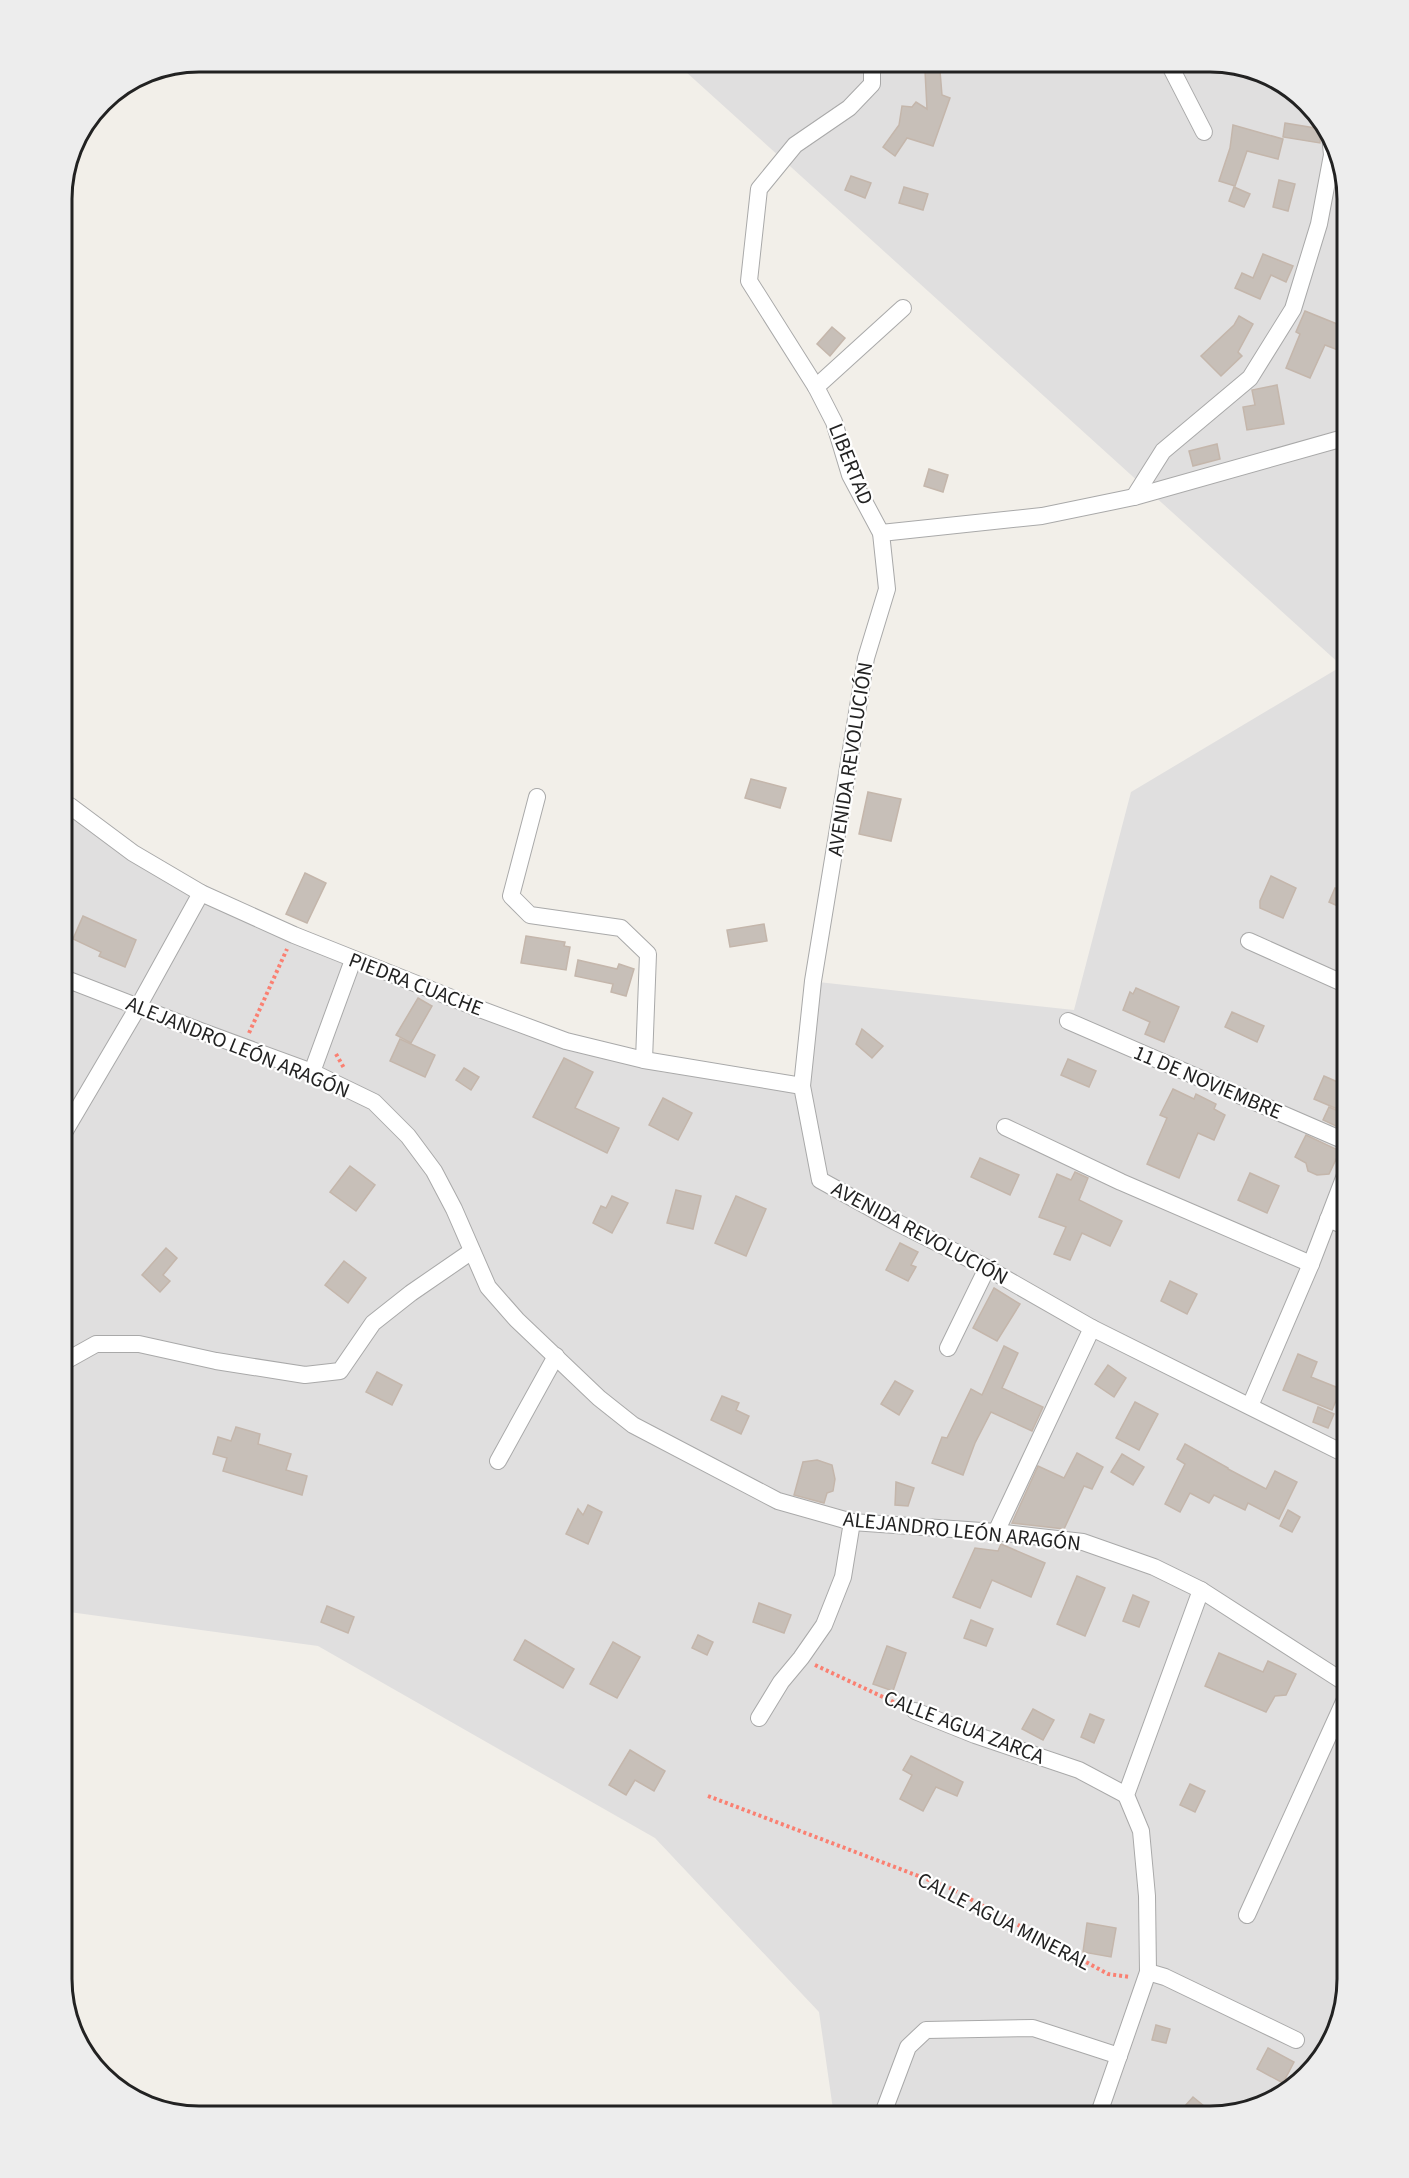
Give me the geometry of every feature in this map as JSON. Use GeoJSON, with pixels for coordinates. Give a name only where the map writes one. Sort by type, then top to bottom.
{"type":"FeatureCollection","features":[{"type":"Feature","properties":{"kind":"street","name":"LIBERTAD"},"geometry":{"type":"LineString","coordinates":[[872,72],[872,84],[849,108],[795,145],[759,189],[749,281],[816,387],[834,422],[850,475],[881,533]]}},
{"type":"Feature","properties":{"kind":"street"},"geometry":{"type":"LineString","coordinates":[[1173,72],[1204,132]]}},
{"type":"Feature","properties":{"kind":"street"},"geometry":{"type":"LineString","coordinates":[[1134,497],[1163,451],[1250,378],[1293,309],[1319,224],[1331,161]]}},
{"type":"Feature","properties":{"kind":"street"},"geometry":{"type":"LineString","coordinates":[[816,387],[903,308]]}},
{"type":"Feature","properties":{"kind":"street"},"geometry":{"type":"LineString","coordinates":[[881,533],[1042,516],[1134,497],[1337,440]]}},
{"type":"Feature","properties":{"kind":"street","name":"AVENIDA REVOLUCIÓN"},"geometry":{"type":"LineString","coordinates":[[881,533],[887,589],[866,658],[813,981],[802,1086],[820,1180],[987,1268],[1092,1328],[1337,1450]]}},
{"type":"Feature","properties":{"kind":"street"},"geometry":{"type":"LineString","coordinates":[[537,797],[511,896],[530,915],[621,928],[648,954],[644,1060]]}},
{"type":"Feature","properties":{"kind":"street","name":"PIEDRA CUACHE"},"geometry":{"type":"LineString","coordinates":[[72,808],[132,853],[201,893],[353,960],[566,1041],[644,1060],[802,1086]]}},
{"type":"Feature","properties":{"kind":"street"},"geometry":{"type":"LineString","coordinates":[[72,1119],[201,893]]}},
{"type":"Feature","properties":{"kind":"street"},"geometry":{"type":"LineString","coordinates":[[1249,941],[1337,981]]}},
{"type":"Feature","properties":{"kind":"street"},"geometry":{"type":"LineString","coordinates":[[312,1072],[353,960]]}},
{"type":"Feature","properties":{"kind":"street","name":"ALEJANDRO LEÓN ARAGÓN"},"geometry":{"type":"LineString","coordinates":[[72,981],[312,1072],[374,1102],[408,1136],[434,1170],[454,1209],[488,1287],[517,1320],[599,1398],[633,1425],[778,1501],[852,1522],[996,1532],[1083,1542],[1154,1567],[1201,1590],[1337,1678]]}},
{"type":"Feature","properties":{"kind":"street","name":"11 DE NOVIEMBRE"},"geometry":{"type":"LineString","coordinates":[[1068,1021],[1337,1138]]}},
{"type":"Feature","properties":{"kind":"street"},"geometry":{"type":"LineString","coordinates":[[1005,1128],[1121,1182],[1311,1264]]}},
{"type":"Feature","properties":{"kind":"street"},"geometry":{"type":"LineString","coordinates":[[1250,1406],[1311,1264],[1337,1196]]}},
{"type":"Feature","properties":{"kind":"street"},"geometry":{"type":"LineString","coordinates":[[1328,1219],[1337,1223]]}},
{"type":"Feature","properties":{"kind":"street"},"geometry":{"type":"LineString","coordinates":[[72,1357],[96,1344],[140,1344],[216,1361],[305,1375],[340,1371],[373,1323],[411,1293],[472,1251]]}},
{"type":"Feature","properties":{"kind":"street"},"geometry":{"type":"LineString","coordinates":[[948,1348],[987,1268]]}},
{"type":"Feature","properties":{"kind":"street"},"geometry":{"type":"LineString","coordinates":[[996,1532],[1092,1328]]}},
{"type":"Feature","properties":{"kind":"street"},"geometry":{"type":"LineString","coordinates":[[498,1461],[556,1356]]}},
{"type":"Feature","properties":{"kind":"street"},"geometry":{"type":"LineString","coordinates":[[759,1718],[824,1625],[843,1577],[852,1522]]}},
{"type":"Feature","properties":{"kind":"street"},"geometry":{"type":"LineString","coordinates":[[1102,2106],[1148,1972],[1147,1896],[1141,1831],[1126,1795],[1201,1590]]}},
{"type":"Feature","properties":{"kind":"street","name":"CALLE AGUA ZARCA"},"geometry":{"type":"LineString","coordinates":[[915,1711],[975,1735],[1079,1770],[1126,1795]]}},
{"type":"Feature","properties":{"kind":"street"},"geometry":{"type":"LineString","coordinates":[[1247,1915],[1337,1717]]}},
{"type":"Feature","properties":{"kind":"street"},"geometry":{"type":"LineString","coordinates":[[1148,1972],[1165,1977],[1296,2040]]}},
{"type":"Feature","properties":{"kind":"street"},"geometry":{"type":"LineString","coordinates":[[886,2106],[908,2047],[926,2030],[1033,2028],[1119,2056]]}},
{"type":"Feature","properties":{"kind":"path"},"geometry":{"type":"LineString","coordinates":[[243,1047],[294,935]]}},
{"type":"Feature","properties":{"kind":"path","name":"CALLE AGUA ZARCA"},"geometry":{"type":"LineString","coordinates":[[801,1658],[915,1711]]}},
{"type":"Feature","properties":{"kind":"path","name":"CALLE AGUA MINERAL"},"geometry":{"type":"LineString","coordinates":[[708,1796],[950,1888],[1108,1974],[1134,1978],[1148,1972]]}},
{"type":"Feature","properties":{"kind":"shaded area"},"geometry":{"type":"Polygon","coordinates":[[[686,72],[1219,72],[1235,74],[1266,85],[1294,103],[1316,128],[1324,143],[1336,182],[1337,661],[686,72]]]}},
{"type":"Feature","properties":{"kind":"shaded area"},"geometry":{"type":"Polygon","coordinates":[[[1337,669],[1337,1988],[1335,2004],[1324,2035],[1306,2063],[1281,2085],[1243,2102],[1210,2106],[833,2106],[819,2012],[655,1838],[318,1646],[72,1612],[72,816],[220,910],[566,1045],[661,1072],[807,1092],[818,982],[1074,1010],[1131,792],[1337,669]]]}},
{"type":"Feature","properties":{"kind":"building"},"geometry":{"type":"Polygon","coordinates":[[[925,72],[940,72],[942,95],[950,98],[933,146],[907,138],[895,156],[883,147],[899,125],[902,106],[912,107],[916,102],[927,109],[925,72]]]}},
{"type":"Feature","properties":{"kind":"building"},"geometry":{"type":"Polygon","coordinates":[[[1285,123],[1316,128],[1320,136],[1320,143],[1283,137],[1285,123]]]}},
{"type":"Feature","properties":{"kind":"building"},"geometry":{"type":"Polygon","coordinates":[[[1233,125],[1283,139],[1278,159],[1247,151],[1235,186],[1219,181],[1230,148],[1233,125]]]}},
{"type":"Feature","properties":{"kind":"building"},"geometry":{"type":"Polygon","coordinates":[[[851,176],[871,183],[865,198],[845,190],[851,176]]]}},
{"type":"Feature","properties":{"kind":"building"},"geometry":{"type":"Polygon","coordinates":[[[1279,180],[1295,184],[1288,211],[1273,207],[1279,180]]]}},
{"type":"Feature","properties":{"kind":"building"},"geometry":{"type":"Polygon","coordinates":[[[904,187],[928,194],[923,210],[899,203],[904,187]]]}},
{"type":"Feature","properties":{"kind":"building"},"geometry":{"type":"Polygon","coordinates":[[[1234,187],[1250,194],[1244,207],[1229,201],[1234,187]]]}},
{"type":"Feature","properties":{"kind":"building"},"geometry":{"type":"Polygon","coordinates":[[[1263,254],[1293,266],[1286,282],[1271,275],[1260,299],[1235,288],[1242,273],[1253,278],[1263,254]]]}},
{"type":"Feature","properties":{"kind":"building"},"geometry":{"type":"Polygon","coordinates":[[[1305,311],[1337,324],[1337,350],[1325,345],[1310,378],[1286,368],[1300,334],[1296,332],[1305,311]]]}},
{"type":"Feature","properties":{"kind":"building"},"geometry":{"type":"Polygon","coordinates":[[[1239,316],[1253,324],[1238,352],[1242,356],[1221,376],[1201,356],[1234,325],[1239,316]]]}},
{"type":"Feature","properties":{"kind":"building"},"geometry":{"type":"Polygon","coordinates":[[[832,327],[845,338],[830,356],[817,344],[832,327]]]}},
{"type":"Feature","properties":{"kind":"building"},"geometry":{"type":"Polygon","coordinates":[[[1277,385],[1284,424],[1247,430],[1243,407],[1255,405],[1252,390],[1277,385]]]}},
{"type":"Feature","properties":{"kind":"building"},"geometry":{"type":"Polygon","coordinates":[[[1217,444],[1220,459],[1193,466],[1189,451],[1217,444]]]}},
{"type":"Feature","properties":{"kind":"building"},"geometry":{"type":"Polygon","coordinates":[[[929,469],[948,475],[943,492],[924,486],[929,469]]]}},
{"type":"Feature","properties":{"kind":"building"},"geometry":{"type":"Polygon","coordinates":[[[751,779],[786,788],[780,808],[745,798],[751,779]]]}},
{"type":"Feature","properties":{"kind":"building"},"geometry":{"type":"Polygon","coordinates":[[[868,792],[901,799],[891,841],[859,834],[868,792]]]}},
{"type":"Feature","properties":{"kind":"building"},"geometry":{"type":"Polygon","coordinates":[[[305,873],[326,883],[307,923],[286,914],[305,873]]]}},
{"type":"Feature","properties":{"kind":"building"},"geometry":{"type":"Polygon","coordinates":[[[1271,876],[1296,888],[1283,918],[1260,908],[1260,901],[1271,876]]]}},
{"type":"Feature","properties":{"kind":"building"},"geometry":{"type":"Polygon","coordinates":[[[1335,888],[1337,889],[1337,906],[1329,902],[1335,888]]]}},
{"type":"Feature","properties":{"kind":"building"},"geometry":{"type":"Polygon","coordinates":[[[83,916],[136,940],[125,967],[99,956],[101,952],[73,939],[83,916]]]}},
{"type":"Feature","properties":{"kind":"building"},"geometry":{"type":"Polygon","coordinates":[[[764,924],[767,941],[730,947],[727,930],[764,924]]]}},
{"type":"Feature","properties":{"kind":"building"},"geometry":{"type":"Polygon","coordinates":[[[526,936],[565,942],[564,946],[570,947],[566,970],[521,963],[526,936]]]}},
{"type":"Feature","properties":{"kind":"building"},"geometry":{"type":"Polygon","coordinates":[[[578,960],[617,969],[619,964],[634,969],[626,996],[611,992],[613,984],[575,976],[578,960]]]}},
{"type":"Feature","properties":{"kind":"building"},"geometry":{"type":"Polygon","coordinates":[[[1136,988],[1179,1007],[1164,1042],[1145,1034],[1150,1022],[1123,1010],[1130,992],[1133,994],[1136,988]]]}},
{"type":"Feature","properties":{"kind":"building"},"geometry":{"type":"Polygon","coordinates":[[[418,998],[432,1006],[411,1043],[396,1035],[418,998]]]}},
{"type":"Feature","properties":{"kind":"building"},"geometry":{"type":"Polygon","coordinates":[[[1232,1012],[1264,1026],[1257,1042],[1225,1027],[1232,1012]]]}},
{"type":"Feature","properties":{"kind":"building"},"geometry":{"type":"Polygon","coordinates":[[[862,1029],[883,1046],[872,1058],[856,1044],[862,1029]]]}},
{"type":"Feature","properties":{"kind":"building"},"geometry":{"type":"Polygon","coordinates":[[[400,1039],[435,1055],[425,1077],[390,1061],[400,1039]]]}},
{"type":"Feature","properties":{"kind":"building"},"geometry":{"type":"Polygon","coordinates":[[[564,1058],[593,1072],[575,1108],[619,1128],[607,1153],[533,1117],[564,1058]]]}},
{"type":"Feature","properties":{"kind":"building"},"geometry":{"type":"Polygon","coordinates":[[[1068,1059],[1096,1071],[1089,1087],[1061,1075],[1068,1059]]]}},
{"type":"Feature","properties":{"kind":"building"},"geometry":{"type":"Polygon","coordinates":[[[464,1068],[479,1077],[471,1090],[456,1080],[464,1068]]]}},
{"type":"Feature","properties":{"kind":"building"},"geometry":{"type":"Polygon","coordinates":[[[1324,1076],[1337,1082],[1337,1109],[1314,1099],[1324,1076]]]}},
{"type":"Feature","properties":{"kind":"building"},"geometry":{"type":"Polygon","coordinates":[[[1173,1089],[1194,1099],[1196,1094],[1216,1104],[1214,1109],[1225,1115],[1214,1140],[1198,1133],[1179,1178],[1147,1164],[1167,1118],[1160,1115],[1173,1089]]]}},
{"type":"Feature","properties":{"kind":"building"},"geometry":{"type":"Polygon","coordinates":[[[663,1098],[692,1113],[678,1140],[649,1125],[663,1098]]]}},
{"type":"Feature","properties":{"kind":"building"},"geometry":{"type":"Polygon","coordinates":[[[1329,1107],[1337,1110],[1337,1127],[1323,1120],[1329,1107]]]}},
{"type":"Feature","properties":{"kind":"building"},"geometry":{"type":"Polygon","coordinates":[[[1306,1135],[1337,1150],[1337,1157],[1329,1174],[1317,1175],[1308,1171],[1306,1163],[1295,1157],[1306,1135]]]}},
{"type":"Feature","properties":{"kind":"building"},"geometry":{"type":"Polygon","coordinates":[[[980,1158],[1019,1175],[1010,1195],[971,1177],[980,1158]]]}},
{"type":"Feature","properties":{"kind":"building"},"geometry":{"type":"Polygon","coordinates":[[[350,1166],[375,1185],[356,1211],[330,1192],[350,1166]]]}},
{"type":"Feature","properties":{"kind":"building"},"geometry":{"type":"Polygon","coordinates":[[[1075,1172],[1088,1178],[1079,1200],[1122,1221],[1110,1246],[1082,1233],[1070,1260],[1054,1254],[1066,1227],[1039,1217],[1057,1174],[1071,1180],[1075,1172]]]}},
{"type":"Feature","properties":{"kind":"building"},"geometry":{"type":"Polygon","coordinates":[[[1250,1173],[1279,1186],[1267,1213],[1238,1200],[1250,1173]]]}},
{"type":"Feature","properties":{"kind":"building"},"geometry":{"type":"Polygon","coordinates":[[[676,1190],[701,1196],[693,1229],[667,1223],[676,1190]]]}},
{"type":"Feature","properties":{"kind":"building"},"geometry":{"type":"Polygon","coordinates":[[[612,1196],[628,1203],[612,1233],[593,1223],[601,1206],[606,1208],[612,1196]]]}},
{"type":"Feature","properties":{"kind":"building"},"geometry":{"type":"Polygon","coordinates":[[[736,1196],[766,1209],[746,1256],[715,1243],[736,1196]]]}},
{"type":"Feature","properties":{"kind":"building"},"geometry":{"type":"Polygon","coordinates":[[[900,1243],[918,1252],[911,1265],[916,1267],[908,1281],[886,1270],[900,1243]]]}},
{"type":"Feature","properties":{"kind":"building"},"geometry":{"type":"Polygon","coordinates":[[[166,1248],[177,1258],[163,1275],[170,1281],[160,1292],[142,1275],[166,1248]]]}},
{"type":"Feature","properties":{"kind":"building"},"geometry":{"type":"Polygon","coordinates":[[[344,1261],[366,1278],[348,1303],[325,1285],[344,1261]]]}},
{"type":"Feature","properties":{"kind":"building"},"geometry":{"type":"Polygon","coordinates":[[[1170,1281],[1197,1294],[1187,1314],[1161,1301],[1170,1281]]]}},
{"type":"Feature","properties":{"kind":"building"},"geometry":{"type":"Polygon","coordinates":[[[994,1288],[1020,1304],[997,1341],[973,1328],[994,1288]]]}},
{"type":"Feature","properties":{"kind":"building"},"geometry":{"type":"Polygon","coordinates":[[[1004,1346],[1018,1353],[1002,1388],[1043,1407],[1032,1431],[991,1412],[975,1443],[963,1475],[932,1463],[942,1437],[947,1438],[971,1389],[982,1395],[1004,1346]]]}},
{"type":"Feature","properties":{"kind":"building"},"geometry":{"type":"Polygon","coordinates":[[[1298,1354],[1317,1362],[1311,1377],[1337,1387],[1337,1398],[1332,1410],[1283,1390],[1298,1354]]]}},
{"type":"Feature","properties":{"kind":"building"},"geometry":{"type":"Polygon","coordinates":[[[1108,1365],[1126,1378],[1114,1397],[1095,1384],[1108,1365]]]}},
{"type":"Feature","properties":{"kind":"building"},"geometry":{"type":"Polygon","coordinates":[[[377,1372],[402,1385],[392,1405],[366,1392],[377,1372]]]}},
{"type":"Feature","properties":{"kind":"building"},"geometry":{"type":"Polygon","coordinates":[[[895,1381],[913,1391],[899,1415],[881,1404],[895,1381]]]}},
{"type":"Feature","properties":{"kind":"building"},"geometry":{"type":"Polygon","coordinates":[[[722,1396],[739,1403],[736,1410],[749,1416],[741,1434],[711,1420],[722,1396]]]}},
{"type":"Feature","properties":{"kind":"building"},"geometry":{"type":"Polygon","coordinates":[[[1135,1402],[1158,1414],[1139,1450],[1116,1438],[1135,1402]]]}},
{"type":"Feature","properties":{"kind":"building"},"geometry":{"type":"Polygon","coordinates":[[[1318,1407],[1334,1414],[1328,1428],[1313,1422],[1318,1407]]]}},
{"type":"Feature","properties":{"kind":"building"},"geometry":{"type":"Polygon","coordinates":[[[236,1427],[260,1434],[258,1444],[291,1454],[286,1470],[307,1476],[302,1495],[223,1471],[227,1458],[213,1454],[218,1437],[231,1441],[236,1427]]]}},
{"type":"Feature","properties":{"kind":"building"},"geometry":{"type":"Polygon","coordinates":[[[1185,1444],[1266,1489],[1275,1471],[1297,1482],[1279,1519],[1248,1503],[1245,1510],[1214,1495],[1209,1503],[1190,1493],[1180,1512],[1165,1504],[1185,1464],[1177,1459],[1185,1444]]]}},
{"type":"Feature","properties":{"kind":"building"},"geometry":{"type":"Polygon","coordinates":[[[1077,1453],[1103,1467],[1092,1489],[1084,1486],[1064,1529],[1012,1523],[1038,1466],[1064,1478],[1077,1453]]]}},
{"type":"Feature","properties":{"kind":"building"},"geometry":{"type":"Polygon","coordinates":[[[1122,1454],[1144,1467],[1133,1485],[1111,1472],[1122,1454]]]}},
{"type":"Feature","properties":{"kind":"building"},"geometry":{"type":"Polygon","coordinates":[[[817,1460],[832,1465],[835,1479],[833,1491],[827,1493],[824,1503],[794,1495],[803,1462],[817,1460]]]}},
{"type":"Feature","properties":{"kind":"building"},"geometry":{"type":"Polygon","coordinates":[[[896,1482],[914,1488],[908,1506],[895,1505],[896,1482]]]}},
{"type":"Feature","properties":{"kind":"building"},"geometry":{"type":"Polygon","coordinates":[[[588,1505],[602,1512],[588,1544],[566,1534],[578,1509],[583,1515],[588,1505]]]}},
{"type":"Feature","properties":{"kind":"building"},"geometry":{"type":"Polygon","coordinates":[[[1288,1510],[1300,1517],[1292,1532],[1280,1526],[1288,1510]]]}},
{"type":"Feature","properties":{"kind":"building"},"geometry":{"type":"Polygon","coordinates":[[[1001,1544],[1045,1563],[1031,1597],[992,1580],[980,1608],[953,1597],[975,1548],[998,1551],[1001,1544]]]}},
{"type":"Feature","properties":{"kind":"building"},"geometry":{"type":"Polygon","coordinates":[[[1077,1576],[1105,1588],[1085,1636],[1057,1624],[1077,1576]]]}},
{"type":"Feature","properties":{"kind":"building"},"geometry":{"type":"Polygon","coordinates":[[[1133,1595],[1149,1602],[1139,1627],[1123,1621],[1133,1595]]]}},
{"type":"Feature","properties":{"kind":"building"},"geometry":{"type":"Polygon","coordinates":[[[759,1603],[791,1615],[784,1633],[753,1622],[759,1603]]]}},
{"type":"Feature","properties":{"kind":"building"},"geometry":{"type":"Polygon","coordinates":[[[327,1606],[354,1617],[348,1633],[321,1622],[327,1606]]]}},
{"type":"Feature","properties":{"kind":"building"},"geometry":{"type":"Polygon","coordinates":[[[971,1620],[993,1629],[986,1646],[964,1638],[971,1620]]]}},
{"type":"Feature","properties":{"kind":"building"},"geometry":{"type":"Polygon","coordinates":[[[698,1635],[713,1642],[707,1655],[692,1648],[698,1635]]]}},
{"type":"Feature","properties":{"kind":"building"},"geometry":{"type":"Polygon","coordinates":[[[525,1640],[574,1669],[563,1688],[514,1660],[525,1640]]]}},
{"type":"Feature","properties":{"kind":"building"},"geometry":{"type":"Polygon","coordinates":[[[613,1642],[640,1657],[617,1698],[590,1684],[613,1642]]]}},
{"type":"Feature","properties":{"kind":"building"},"geometry":{"type":"Polygon","coordinates":[[[887,1646],[906,1653],[893,1691],[873,1684],[887,1646]]]}},
{"type":"Feature","properties":{"kind":"building"},"geometry":{"type":"Polygon","coordinates":[[[1219,1653],[1263,1672],[1268,1661],[1296,1674],[1286,1695],[1275,1696],[1266,1712],[1205,1686],[1219,1653]]]}},
{"type":"Feature","properties":{"kind":"building"},"geometry":{"type":"Polygon","coordinates":[[[1033,1709],[1054,1720],[1043,1740],[1022,1729],[1033,1709]]]}},
{"type":"Feature","properties":{"kind":"building"},"geometry":{"type":"Polygon","coordinates":[[[1090,1714],[1104,1720],[1094,1743],[1081,1737],[1090,1714]]]}},
{"type":"Feature","properties":{"kind":"building"},"geometry":{"type":"Polygon","coordinates":[[[630,1750],[665,1771],[654,1791],[635,1780],[626,1795],[609,1785],[630,1750]]]}},
{"type":"Feature","properties":{"kind":"building"},"geometry":{"type":"Polygon","coordinates":[[[911,1756],[963,1782],[957,1796],[936,1787],[923,1811],[900,1799],[912,1775],[903,1770],[911,1756]]]}},
{"type":"Feature","properties":{"kind":"building"},"geometry":{"type":"Polygon","coordinates":[[[1190,1784],[1205,1791],[1195,1812],[1180,1805],[1190,1784]]]}},
{"type":"Feature","properties":{"kind":"building"},"geometry":{"type":"Polygon","coordinates":[[[1087,1923],[1116,1928],[1111,1957],[1083,1952],[1087,1923]]]}},
{"type":"Feature","properties":{"kind":"building"},"geometry":{"type":"Polygon","coordinates":[[[1156,2025],[1170,2029],[1166,2043],[1152,2040],[1156,2025]]]}},
{"type":"Feature","properties":{"kind":"building"},"geometry":{"type":"Polygon","coordinates":[[[1268,2048],[1294,2062],[1283,2083],[1257,2069],[1268,2048]]]}},
{"type":"Feature","properties":{"kind":"building"},"geometry":{"type":"Polygon","coordinates":[[[1193,2097],[1204,2106],[1185,2106],[1193,2097]]]}}]}
